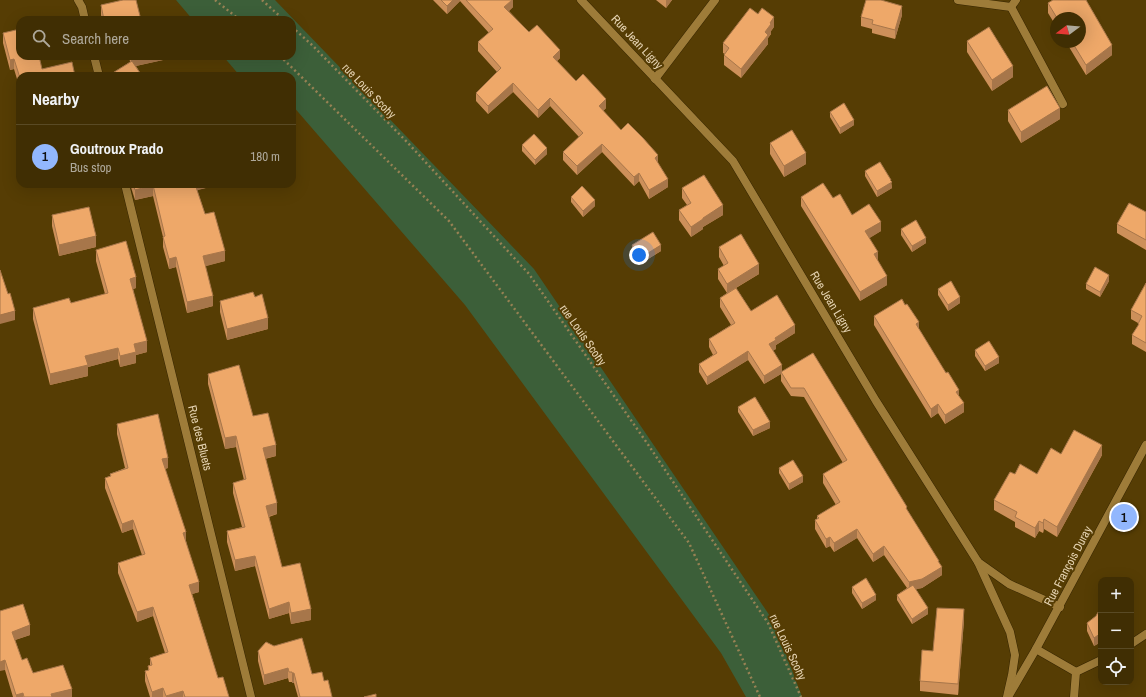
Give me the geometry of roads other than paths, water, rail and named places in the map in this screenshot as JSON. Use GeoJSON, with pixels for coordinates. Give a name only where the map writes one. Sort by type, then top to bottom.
{"type":"FeatureCollection","features":[{"type":"Feature","properties":{"kind":"street"},"geometry":{"type":"LineString","coordinates":[[78,0],[82,7],[84,16]]}},
{"type":"Feature","properties":{"kind":"street","name":"Rue Jean Ligny"},"geometry":{"type":"LineString","coordinates":[[581,0],[733,161],[876,402],[978,562],[1010,584],[1060,607]]}},
{"type":"Feature","properties":{"kind":"street"},"geometry":{"type":"LineString","coordinates":[[656,79],[715,0]]}},
{"type":"Feature","properties":{"kind":"street"},"geometry":{"type":"LineString","coordinates":[[958,0],[1011,7]]}},
{"type":"Feature","properties":{"kind":"street"},"geometry":{"type":"LineString","coordinates":[[1011,7],[1016,0]]}},
{"type":"Feature","properties":{"kind":"street"},"geometry":{"type":"LineString","coordinates":[[1011,7],[1063,104]]}},
{"type":"Feature","properties":{"kind":"street"},"geometry":{"type":"LineString","coordinates":[[95,60],[98,72]]}},
{"type":"Feature","properties":{"kind":"street","name":"Rue des Bluets"},"geometry":{"type":"LineString","coordinates":[[126,188],[251,697]]}},
{"type":"Feature","properties":{"kind":"street","name":"Rue François Duray"},"geometry":{"type":"LineString","coordinates":[[1007,697],[1060,607],[1146,445]]}},
{"type":"Feature","properties":{"kind":"street"},"geometry":{"type":"LineString","coordinates":[[978,562],[1010,632],[1015,655],[1007,697]]}},
{"type":"Feature","properties":{"kind":"street"},"geometry":{"type":"LineString","coordinates":[[1134,642],[1146,634]]}},
{"type":"Feature","properties":{"kind":"street"},"geometry":{"type":"LineString","coordinates":[[1036,649],[1076,672]]}},
{"type":"Feature","properties":{"kind":"street"},"geometry":{"type":"LineString","coordinates":[[1076,672],[1098,661]]}},
{"type":"Feature","properties":{"kind":"street"},"geometry":{"type":"LineString","coordinates":[[1074,697],[1076,672]]}},
{"type":"Feature","properties":{"kind":"place","name":"Goutroux Prado"},"geometry":{"type":"Point","coordinates":[1124,517]}}]}
